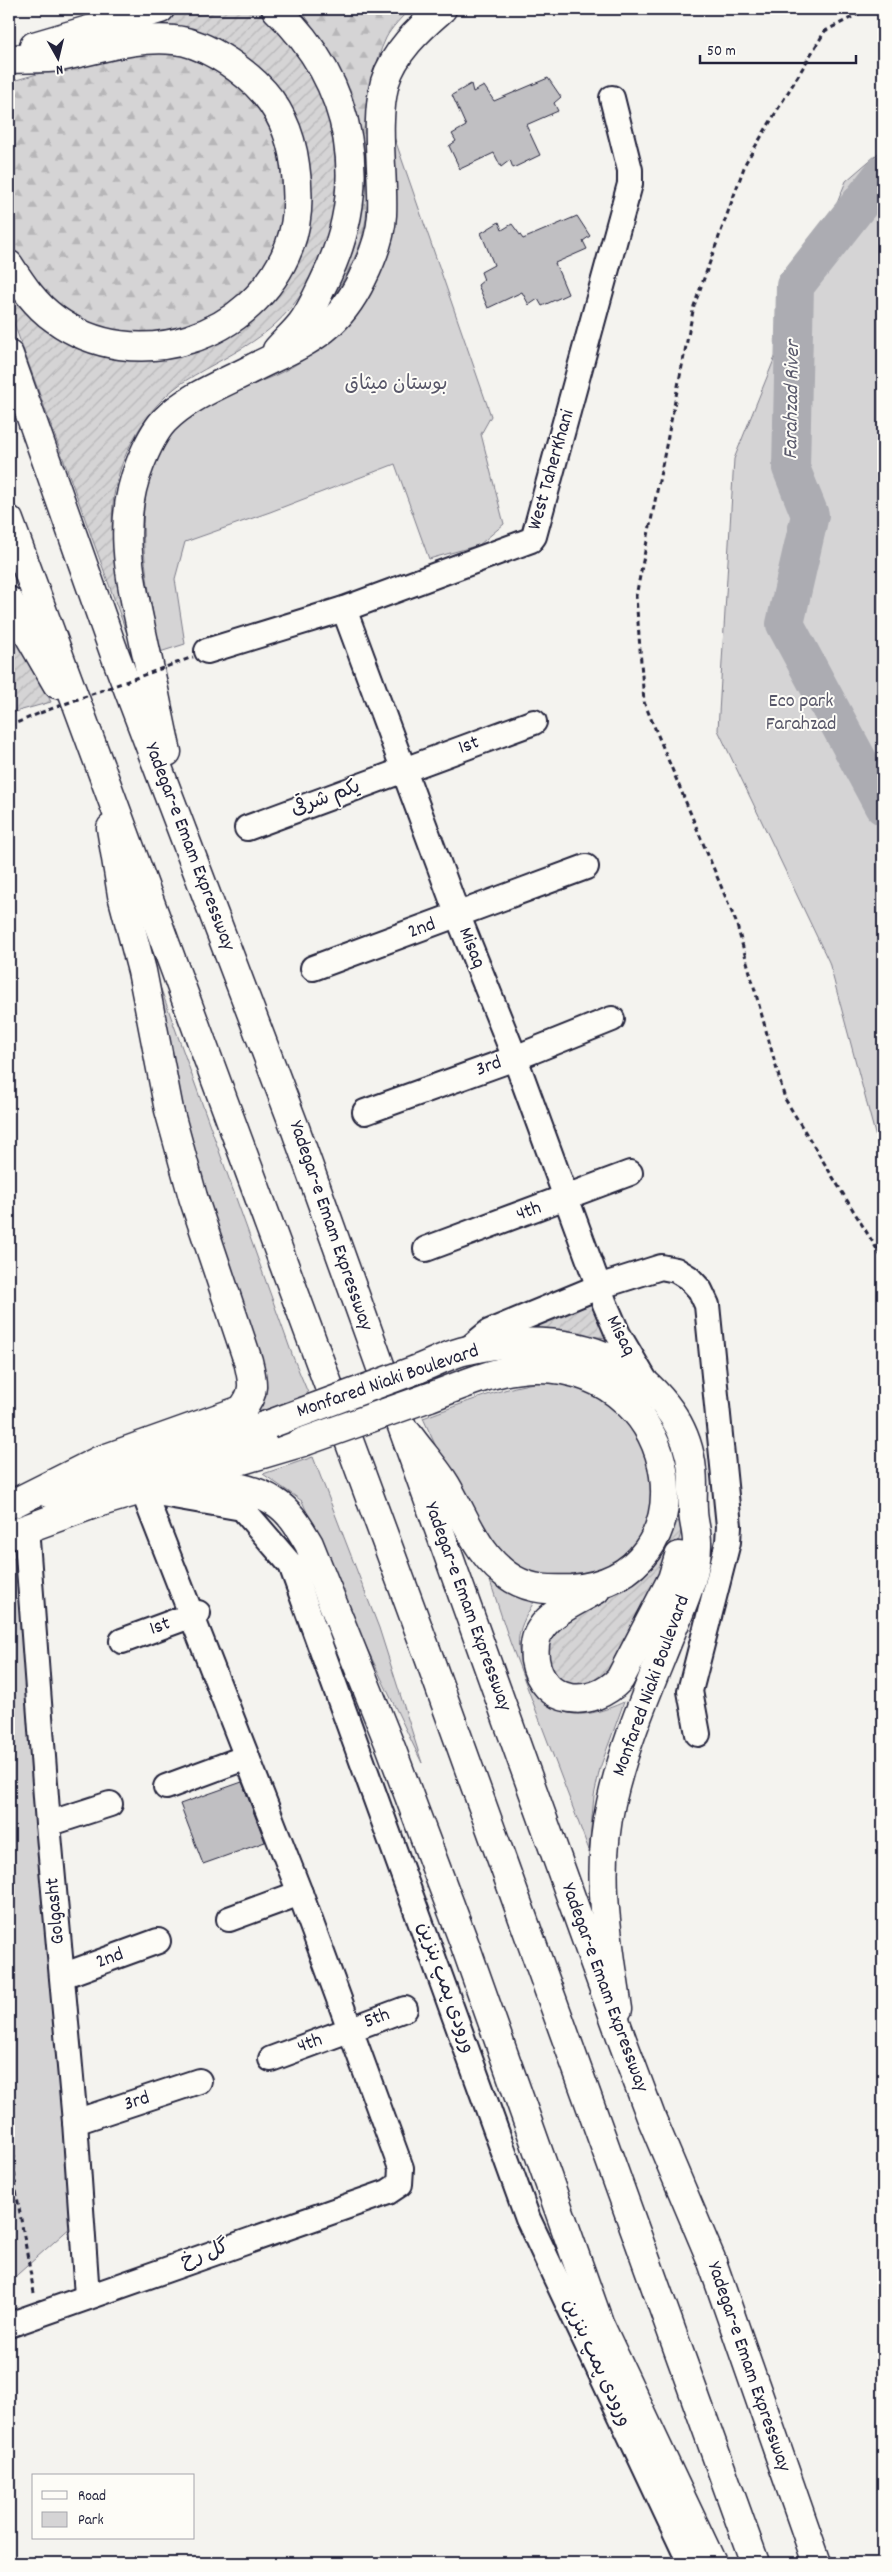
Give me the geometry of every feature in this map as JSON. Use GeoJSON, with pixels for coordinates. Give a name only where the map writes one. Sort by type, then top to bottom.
{"type":"FeatureCollection","features":[{"type":"Feature","properties":{"kind":"main road"},"geometry":{"type":"LineString","coordinates":[[9,54],[160,9]]}},
{"type":"Feature","properties":{"kind":"main road"},"geometry":{"type":"LineString","coordinates":[[183,832],[132,591],[127,543],[127,504],[147,447],[164,422],[189,401],[306,344],[330,325],[362,280],[374,249],[382,218],[380,127],[386,82],[394,62],[408,41],[442,9]]}},
{"type":"Feature","properties":{"kind":"main road"},"geometry":{"type":"LineString","coordinates":[[266,362],[301,324],[322,287],[340,249],[347,222],[350,194],[346,128],[334,90],[311,48],[282,14]]}},
{"type":"Feature","properties":{"kind":"main road"},"geometry":{"type":"LineString","coordinates":[[9,58],[59,57],[124,42],[175,40],[214,53],[241,69],[267,95],[286,125],[298,184],[297,214],[289,246],[272,279],[251,303],[228,322],[207,334],[180,343],[146,348],[116,345],[90,338],[55,319],[28,294],[9,265]]}},
{"type":"Feature","properties":{"kind":"main road","name":"Yadegar-e Emam Expressway"},"geometry":{"type":"LineString","coordinates":[[9,355],[114,652],[296,1128],[379,1365],[404,1429],[624,2045],[651,2117],[711,2259],[817,2563]]}},
{"type":"Feature","properties":{"kind":"main road"},"geometry":{"type":"LineString","coordinates":[[9,520],[430,1661],[755,2563]]}},
{"type":"Feature","properties":{"kind":"main road"},"geometry":{"type":"LineString","coordinates":[[9,601],[96,754],[122,895],[142,971],[169,1110],[194,1197],[248,1361],[254,1386],[249,1401],[241,1410],[98,1461],[11,1504]]}},
{"type":"Feature","properties":{"kind":"main road","name":"Monfared Niaki Boulevard"},"geometry":{"type":"LineString","coordinates":[[11,1504],[138,1468],[270,1424],[467,1350],[539,1342],[564,1345],[592,1351],[620,1363],[646,1382],[660,1396],[684,1433],[692,1469],[692,1510],[697,1542],[691,1577],[628,1742],[611,1803],[603,1852],[605,1921],[624,2045]]}},
{"type":"Feature","properties":{"kind":"main road","name":"Monfared Niaki Boulevard"},"geometry":{"type":"LineString","coordinates":[[17,1531],[303,1442],[496,1373],[539,1368],[576,1372],[602,1383],[633,1407],[652,1434],[661,1457],[665,1485],[659,1529],[652,1542],[635,1563],[610,1582],[579,1588],[551,1590],[529,1586],[496,1566],[478,1545],[445,1484],[404,1429]]}},
{"type":"Feature","properties":{"kind":"main road"},"geometry":{"type":"LineString","coordinates":[[143,1491],[214,1485],[244,1489],[275,1502],[293,1519],[309,1544],[391,1748],[465,1945],[599,2323],[712,2563]]}},
{"type":"Feature","properties":{"kind":"main road"},"geometry":{"type":"LineString","coordinates":[[610,1582],[560,1610],[547,1621],[537,1636],[534,1650],[537,1669],[546,1685],[566,1697],[577,1699],[600,1695],[610,1690],[620,1678],[672,1579],[692,1510]]}},
{"type":"Feature","properties":{"kind":"street","name":"West TaherKhani"},"geometry":{"type":"LineString","coordinates":[[200,654],[344,609],[531,540],[537,531],[630,184],[630,170],[612,98]]}},
{"type":"Feature","properties":{"kind":"street","name":"Misaq"},"geometry":{"type":"LineString","coordinates":[[344,609],[458,916],[515,1058],[598,1287],[618,1334],[646,1382]]}},
{"type":"Feature","properties":{"kind":"street","name":"1st"},"geometry":{"type":"LineString","coordinates":[[404,771],[534,722]]}},
{"type":"Feature","properties":{"kind":"street","name":"یکم شرقی"},"geometry":{"type":"LineString","coordinates":[[247,828],[404,771]]}},
{"type":"Feature","properties":{"kind":"street","name":"2nd"},"geometry":{"type":"LineString","coordinates":[[313,968],[458,916],[586,867]]}},
{"type":"Feature","properties":{"kind":"street","name":"3rd"},"geometry":{"type":"LineString","coordinates":[[365,1112],[515,1058],[612,1019]]}},
{"type":"Feature","properties":{"kind":"street","name":"4th"},"geometry":{"type":"LineString","coordinates":[[426,1249],[566,1199],[630,1173]]}},
{"type":"Feature","properties":{"kind":"street"},"geometry":{"type":"LineString","coordinates":[[467,1350],[488,1332],[598,1287],[661,1267],[676,1270],[689,1278],[700,1290],[707,1305],[729,1526],[728,1542],[690,1691],[698,1734]]}},
{"type":"Feature","properties":{"kind":"street"},"geometry":{"type":"LineString","coordinates":[[143,1491],[195,1614],[247,1757],[300,1893],[349,2030]]}},
{"type":"Feature","properties":{"kind":"street","name":"ورودی پمپ بنزین"},"geometry":{"type":"LineString","coordinates":[[143,1491],[242,1508],[291,1565],[528,2220],[690,2563]]}},
{"type":"Feature","properties":{"kind":"street","name":"Golgasht"},"geometry":{"type":"LineString","coordinates":[[17,1531],[62,1976],[75,2122],[87,2296]]}},
{"type":"Feature","properties":{"kind":"street","name":"1st"},"geometry":{"type":"LineString","coordinates":[[122,1641],[195,1614]]}},
{"type":"Feature","properties":{"kind":"street"},"geometry":{"type":"LineString","coordinates":[[166,1787],[247,1757]]}},
{"type":"Feature","properties":{"kind":"street"},"geometry":{"type":"LineString","coordinates":[[48,1824],[110,1804]]}},
{"type":"Feature","properties":{"kind":"street"},"geometry":{"type":"LineString","coordinates":[[229,1919],[300,1893]]}},
{"type":"Feature","properties":{"kind":"street","name":"2nd"},"geometry":{"type":"LineString","coordinates":[[62,1976],[158,1941]]}},
{"type":"Feature","properties":{"kind":"street","name":"5th"},"geometry":{"type":"LineString","coordinates":[[349,2030],[405,2009]]}},
{"type":"Feature","properties":{"kind":"street","name":"4th"},"geometry":{"type":"LineString","coordinates":[[271,2059],[349,2030]]}},
{"type":"Feature","properties":{"kind":"street","name":"گل رخ"},"geometry":{"type":"LineString","coordinates":[[9,2325],[87,2296],[388,2192],[400,2184],[401,2168],[349,2030]]}},
{"type":"Feature","properties":{"kind":"street","name":"3rd"},"geometry":{"type":"LineString","coordinates":[[75,2122],[200,2081]]}},
{"type":"Feature","properties":{"kind":"path"},"geometry":{"type":"LineString","coordinates":[[868,9],[825,31],[746,162],[694,306],[636,596],[644,702],[736,922],[785,1099],[883,1259]]}},
{"type":"Feature","properties":{"kind":"path"},"geometry":{"type":"LineString","coordinates":[[9,726],[200,654]]}},
{"type":"Feature","properties":{"kind":"path"},"geometry":{"type":"LineString","coordinates":[[9,2110],[16,2191],[38,2314]]}},
{"type":"Feature","properties":{"kind":"green space"},"geometry":{"type":"Polygon","coordinates":[[[186,9],[266,9],[314,79],[326,112],[334,146],[336,182],[332,217],[323,251],[309,282],[288,311],[262,335],[174,389],[145,420],[125,457],[114,494],[113,544],[121,594],[139,667],[9,310],[9,278],[152,357],[290,269],[276,85],[268,77],[253,63],[227,45],[207,35],[63,45],[186,9]]]}},
{"type":"Feature","properties":{"kind":"green space"},"geometry":{"type":"Polygon","coordinates":[[[301,9],[410,9],[388,34],[378,59],[373,82],[371,106],[369,183],[364,230],[352,264],[324,316],[335,280],[343,81],[328,51],[301,9]]]}},
{"type":"Feature","properties":{"kind":"green space"},"geometry":{"type":"Polygon","coordinates":[[[122,50],[179,51],[212,64],[233,77],[252,94],[266,113],[277,134],[284,158],[288,184],[288,211],[286,222],[268,264],[254,285],[237,303],[217,317],[194,327],[170,334],[144,336],[118,333],[99,328],[66,312],[40,289],[9,243],[9,82],[122,50]]]}},
{"type":"Feature","properties":{"kind":"green space","name":"بوستان میثاق"},"geometry":{"type":"Polygon","coordinates":[[[392,131],[491,416],[481,434],[504,524],[479,545],[429,559],[395,464],[185,542],[175,579],[185,644],[160,652],[147,577],[143,523],[150,473],[159,451],[170,434],[196,410],[225,395],[276,375],[307,358],[338,334],[363,305],[373,290],[383,255],[393,176],[392,131]]]}},
{"type":"Feature","properties":{"kind":"green space","name":"Eco park Farahzad"},"geometry":{"type":"Polygon","coordinates":[[[883,149],[883,1164],[829,962],[718,730],[734,459],[846,181],[883,149]]]}},
{"type":"Feature","properties":{"kind":"green space"},"geometry":{"type":"Polygon","coordinates":[[[9,614],[51,702],[11,713],[9,708],[9,614]]]}},
{"type":"Feature","properties":{"kind":"green space"},"geometry":{"type":"Polygon","coordinates":[[[129,900],[293,1357],[311,1400],[232,1428],[251,1410],[203,1197],[129,900]]]}},
{"type":"Feature","properties":{"kind":"green space"},"geometry":{"type":"Polygon","coordinates":[[[592,1304],[606,1338],[526,1328],[592,1304]]]}},
{"type":"Feature","properties":{"kind":"green space"},"geometry":{"type":"Polygon","coordinates":[[[546,1381],[595,1392],[639,1432],[655,1486],[644,1536],[625,1558],[600,1572],[562,1582],[506,1564],[452,1482],[423,1418],[499,1391],[546,1381]]]}},
{"type":"Feature","properties":{"kind":"green space"},"geometry":{"type":"Polygon","coordinates":[[[313,1457],[379,1628],[422,1763],[361,1636],[302,1501],[263,1474],[313,1457]]]}},
{"type":"Feature","properties":{"kind":"green space"},"geometry":{"type":"Polygon","coordinates":[[[670,1519],[684,1523],[678,1543],[614,1678],[574,1691],[546,1667],[548,1633],[619,1587],[670,1519]]]}},
{"type":"Feature","properties":{"kind":"green space"},"geometry":{"type":"Polygon","coordinates":[[[17,1555],[72,2226],[9,2282],[9,1561],[17,1555]]]}},
{"type":"Feature","properties":{"kind":"green space"},"geometry":{"type":"Polygon","coordinates":[[[490,1581],[534,1602],[520,1632],[519,1649],[530,1680],[539,1694],[549,1704],[571,1714],[583,1714],[596,1712],[624,1702],[600,1768],[594,1796],[589,1850],[510,1642],[490,1581]]]}},
{"type":"Feature","properties":{"kind":"building"},"geometry":{"type":"Polygon","coordinates":[[[548,78],[561,97],[554,103],[558,111],[526,125],[540,155],[513,168],[510,160],[501,167],[494,153],[460,169],[449,146],[456,141],[452,134],[466,126],[452,95],[471,84],[473,92],[484,86],[494,101],[548,78]]]}},
{"type":"Feature","properties":{"kind":"building"},"geometry":{"type":"Polygon","coordinates":[[[577,216],[590,236],[583,241],[587,249],[555,263],[568,294],[542,306],[538,299],[529,305],[522,292],[488,308],[478,285],[484,280],[481,272],[494,265],[481,233],[499,222],[502,230],[512,224],[523,239],[577,216]]]}},
{"type":"Feature","properties":{"kind":"building"},"geometry":{"type":"Polygon","coordinates":[[[242,1782],[265,1842],[203,1864],[180,1804],[242,1782]]]}},
{"type":"Feature","properties":{"kind":"waterway","name":"Farahzad River"},"geometry":{"type":"LineString","coordinates":[[883,174],[795,286],[791,468],[810,515],[785,624],[883,806]]}}]}
